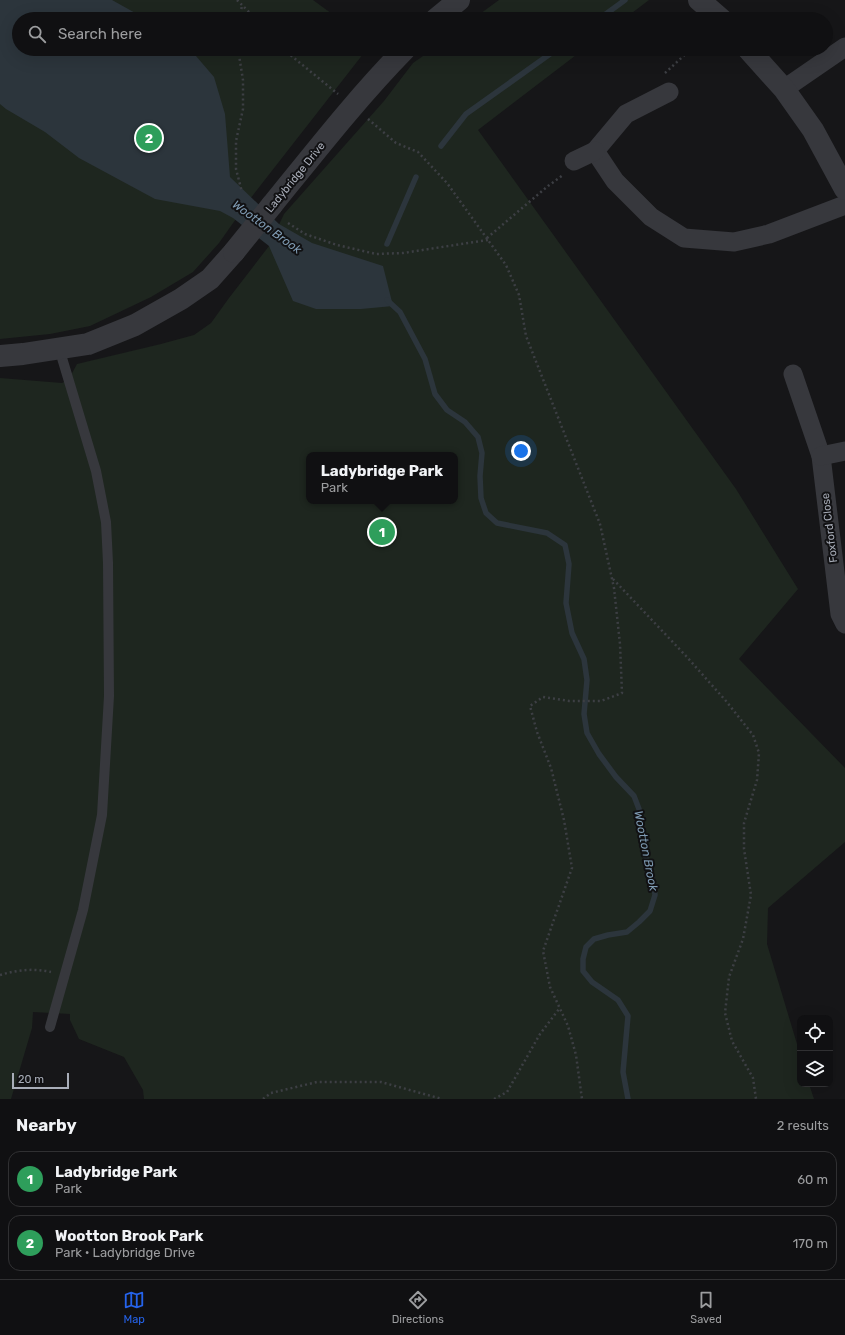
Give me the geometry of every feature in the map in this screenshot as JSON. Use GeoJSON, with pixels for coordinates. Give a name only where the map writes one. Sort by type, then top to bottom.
{"type":"FeatureCollection","features":[{"type":"Feature","properties":{"kind":"street"},"geometry":{"type":"LineString","coordinates":[[444,12],[459,0]]}},
{"type":"Feature","properties":{"kind":"street"},"geometry":{"type":"LineString","coordinates":[[699,0],[713,12]]}},
{"type":"Feature","properties":{"kind":"street"},"geometry":{"type":"LineString","coordinates":[[833,55],[845,47]]}},
{"type":"Feature","properties":{"kind":"street","name":"Ladybridge Drive"},"geometry":{"type":"LineString","coordinates":[[0,356],[88,344],[135,325],[181,299],[210,279],[234,252],[353,106],[381,73],[398,56]]}},
{"type":"Feature","properties":{"kind":"street"},"geometry":{"type":"LineString","coordinates":[[754,56],[784,89],[813,130],[845,189]]}},
{"type":"Feature","properties":{"kind":"street"},"geometry":{"type":"LineString","coordinates":[[784,89],[832,56]]}},
{"type":"Feature","properties":{"kind":"street"},"geometry":{"type":"LineString","coordinates":[[574,161],[595,151],[626,114],[669,92]]}},
{"type":"Feature","properties":{"kind":"street"},"geometry":{"type":"LineString","coordinates":[[595,151],[615,181],[651,217],[684,238],[734,242],[770,234],[845,205]]}},
{"type":"Feature","properties":{"kind":"street","name":"Foxford Close"},"geometry":{"type":"LineString","coordinates":[[793,374],[821,456],[840,614],[845,624]]}},
{"type":"Feature","properties":{"kind":"street"},"geometry":{"type":"LineString","coordinates":[[821,456],[845,451]]}},
{"type":"Feature","properties":{"kind":"lane"},"geometry":{"type":"LineString","coordinates":[[50,1027],[83,910],[102,815],[109,696],[108,563],[106,522],[96,471],[59,348]]}},
{"type":"Feature","properties":{"kind":"path"},"geometry":{"type":"LineString","coordinates":[[237,0],[249,12]]}},
{"type":"Feature","properties":{"kind":"path"},"geometry":{"type":"LineString","coordinates":[[241,12],[242,5]]}},
{"type":"Feature","properties":{"kind":"path"},"geometry":{"type":"LineString","coordinates":[[239,56],[243,80],[243,109],[236,141],[236,169],[242,192]]}},
{"type":"Feature","properties":{"kind":"path"},"geometry":{"type":"LineString","coordinates":[[292,56],[396,143],[418,152],[447,184],[506,265],[519,295],[526,336],[600,524],[612,579],[620,644],[622,692],[601,701],[568,701],[543,697],[530,706],[537,732],[551,768],[564,820],[572,868],[543,951],[550,986],[568,1026],[576,1055],[582,1099]]}},
{"type":"Feature","properties":{"kind":"path"},"geometry":{"type":"LineString","coordinates":[[669,92],[664,73],[683,56]]}},
{"type":"Feature","properties":{"kind":"path"},"geometry":{"type":"LineString","coordinates":[[288,223],[305,234],[337,246],[376,254],[422,250],[488,239],[548,186],[570,170],[574,161]]}},
{"type":"Feature","properties":{"kind":"path"},"geometry":{"type":"LineString","coordinates":[[612,579],[686,656],[726,701],[753,735],[759,753],[757,780],[744,823],[744,849],[751,895],[743,939],[729,977],[725,1013],[732,1041],[753,1078],[756,1099]]}},
{"type":"Feature","properties":{"kind":"path"},"geometry":{"type":"LineString","coordinates":[[0,975],[14,970],[39,969],[65,975]]}},
{"type":"Feature","properties":{"kind":"path"},"geometry":{"type":"LineString","coordinates":[[494,1099],[507,1092],[540,1034],[560,1008]]}},
{"type":"Feature","properties":{"kind":"path"},"geometry":{"type":"LineString","coordinates":[[263,1099],[271,1093],[317,1082],[381,1082],[442,1099]]}},
{"type":"Feature","properties":{"kind":"shaded area"},"geometry":{"type":"Polygon","coordinates":[[[0,0],[313,0],[329,12],[12,12],[12,56],[362,56],[250,199],[219,243],[193,272],[151,297],[90,326],[50,334],[0,339],[0,0]]]}},
{"type":"Feature","properties":{"kind":"shaded area"},"geometry":{"type":"Polygon","coordinates":[[[499,0],[649,0],[633,12],[483,12],[499,0]]]}},
{"type":"Feature","properties":{"kind":"shaded area"},"geometry":{"type":"Polygon","coordinates":[[[423,56],[575,56],[478,130],[736,489],[798,589],[739,659],[845,768],[845,842],[768,908],[767,944],[797,1044],[797,1087],[810,1087],[814,1099],[144,1099],[143,1090],[124,1057],[79,1039],[70,1020],[70,1014],[33,1012],[32,1028],[11,1099],[0,1099],[0,378],[62,383],[69,379],[77,364],[194,335],[211,323],[269,246],[284,214],[384,101],[413,63],[423,56]]]}},
{"type":"Feature","properties":{"kind":"water"},"geometry":{"type":"Polygon","coordinates":[[[0,0],[112,0],[133,12],[12,12],[12,56],[196,56],[214,77],[225,114],[230,177],[279,224],[312,243],[383,266],[393,306],[361,309],[316,309],[293,301],[269,246],[233,218],[220,211],[155,199],[79,158],[45,132],[0,104],[0,0]]]}},
{"type":"Feature","properties":{"kind":"waterway"},"geometry":{"type":"LineString","coordinates":[[609,12],[625,0]]}},
{"type":"Feature","properties":{"kind":"waterway"},"geometry":{"type":"LineString","coordinates":[[441,146],[466,114],[547,56]]}},
{"type":"Feature","properties":{"kind":"waterway"},"geometry":{"type":"LineString","coordinates":[[387,244],[416,177]]}},
{"type":"Feature","properties":{"kind":"waterway","name":"Wootton Brook"},"geometry":{"type":"LineString","coordinates":[[387,300],[400,312],[425,359],[435,394],[447,410],[465,422],[478,437],[482,453],[480,476],[481,498],[486,513],[497,523],[547,533],[565,545],[569,564],[566,603],[572,633],[584,659],[587,680],[584,714],[587,733],[599,754],[616,777],[634,796],[639,809],[643,847],[654,885],[655,895],[650,911],[627,932],[594,939],[586,947],[583,959],[583,971],[592,982],[618,1000],[628,1016],[623,1072],[628,1099]]}},
{"type":"Feature","properties":{"kind":"place","name":"Wootton Brook Park"},"geometry":{"type":"Point","coordinates":[149,138]}},
{"type":"Feature","properties":{"kind":"place","name":"Ladybridge Park"},"geometry":{"type":"Point","coordinates":[382,532]}}]}
